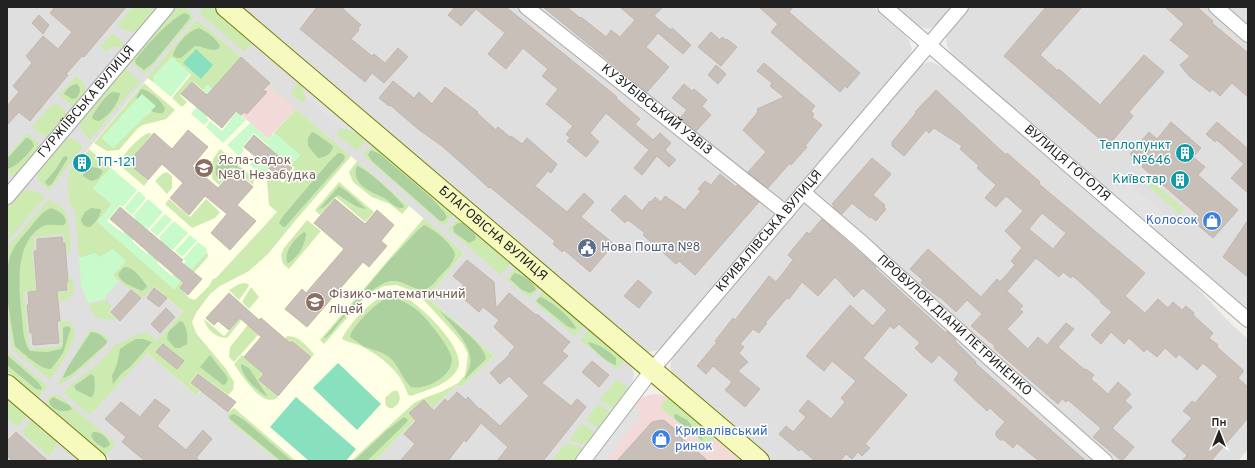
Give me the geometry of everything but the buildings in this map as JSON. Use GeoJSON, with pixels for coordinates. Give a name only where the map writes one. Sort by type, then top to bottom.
{"type":"FeatureCollection","features":[{"type":"Feature","properties":{"kind":"main road","name":"БЛАГОВІСНА ВУЛИЦЯ"},"geometry":{"type":"LineString","coordinates":[[226,7],[759,461]]}},
{"type":"Feature","properties":{"kind":"main road"},"geometry":{"type":"LineString","coordinates":[[7,385],[96,461]]}},
{"type":"Feature","properties":{"kind":"street","name":"ГУРЖІЇВСЬКА ВУЛИЦЯ"},"geometry":{"type":"LineString","coordinates":[[7,197],[48,146],[167,7]]}},
{"type":"Feature","properties":{"kind":"street","name":"КУЗУБІВСЬКИЙ УЗВІЗ"},"geometry":{"type":"LineString","coordinates":[[526,7],[786,213]]}},
{"type":"Feature","properties":{"kind":"street","name":"ВУЛИЦЯ ГОГОЛЯ"},"geometry":{"type":"LineString","coordinates":[[885,7],[1248,320]]}},
{"type":"Feature","properties":{"kind":"street","name":"КРИВАЛІВСЬКА ВУЛИЦЯ"},"geometry":{"type":"LineString","coordinates":[[583,461],[652,370],[961,7]]}},
{"type":"Feature","properties":{"kind":"street"},"geometry":{"type":"LineString","coordinates":[[1216,7],[1248,35]]}},
{"type":"Feature","properties":{"kind":"street","name":"ПРОВУЛОК ДІАНИ ПЕТРИНЕНКО"},"geometry":{"type":"LineString","coordinates":[[803,192],[858,239],[1105,461]]}},
{"type":"Feature","properties":{"kind":"shaded area"},"geometry":{"type":"Polygon","coordinates":[[[7,7],[158,7],[7,186],[7,7]]]}},
{"type":"Feature","properties":{"kind":"shaded area"},"geometry":{"type":"Polygon","coordinates":[[[176,7],[212,7],[629,363],[634,373],[632,383],[574,461],[112,461],[7,371],[7,206],[176,7]]]}},
{"type":"Feature","properties":{"kind":"shaded area"},"geometry":{"type":"Polygon","coordinates":[[[241,7],[873,7],[905,35],[909,40],[912,49],[909,57],[665,343],[658,350],[648,352],[643,351],[241,7]]]}},
{"type":"Feature","properties":{"kind":"shaded area"},"geometry":{"type":"Polygon","coordinates":[[[895,7],[951,7],[935,26],[929,29],[920,27],[895,7]]]}},
{"type":"Feature","properties":{"kind":"shaded area"},"geometry":{"type":"Polygon","coordinates":[[[970,7],[1248,7],[1248,310],[954,57],[947,46],[946,37],[970,7]]]}},
{"type":"Feature","properties":{"kind":"shaded area","name":"Фізико-математичний ліцей"},"geometry":{"type":"Polygon","coordinates":[[[197,19],[241,57],[212,90],[268,139],[296,109],[464,253],[427,298],[494,356],[461,387],[457,385],[416,422],[415,420],[375,461],[278,461],[228,420],[228,412],[201,391],[197,396],[147,353],[183,312],[91,230],[94,160],[85,153],[197,19]]]}},
{"type":"Feature","properties":{"kind":"shaded area"},"geometry":{"type":"Polygon","coordinates":[[[241,57],[270,83],[268,85],[296,109],[268,139],[212,90],[241,57]]]}},
{"type":"Feature","properties":{"kind":"shaded area"},"geometry":{"type":"Polygon","coordinates":[[[928,62],[932,62],[945,69],[1189,279],[1231,324],[1248,339],[1248,449],[1238,461],[772,461],[672,374],[670,366],[673,356],[917,70],[928,62]]]}},
{"type":"Feature","properties":{"kind":"shaded area"},"geometry":{"type":"Polygon","coordinates":[[[301,83],[361,134],[342,128],[306,98],[301,83]]]}},
{"type":"Feature","properties":{"kind":"shaded area"},"geometry":{"type":"Polygon","coordinates":[[[1125,180],[1164,213],[1157,231],[1109,190],[1125,180]]]}},
{"type":"Feature","properties":{"kind":"shaded area"},"geometry":{"type":"Polygon","coordinates":[[[653,394],[663,395],[673,400],[743,461],[593,461],[637,401],[643,397],[653,394]]]}},
{"type":"Feature","properties":{"kind":"shaded area"},"geometry":{"type":"Polygon","coordinates":[[[7,400],[31,420],[79,461],[7,461],[7,400]]]}},
{"type":"Feature","properties":{"kind":"shaded area"},"geometry":{"type":"Polygon","coordinates":[[[634,404],[641,415],[606,461],[593,461],[634,404]]]}},
{"type":"Feature","properties":{"kind":"green space"},"geometry":{"type":"Polygon","coordinates":[[[133,7],[158,7],[138,31],[132,32],[124,30],[117,25],[133,7]]]}},
{"type":"Feature","properties":{"kind":"green space"},"geometry":{"type":"Polygon","coordinates":[[[176,7],[184,7],[193,15],[192,20],[145,74],[129,61],[176,7]]]}},
{"type":"Feature","properties":{"kind":"green space"},"geometry":{"type":"Polygon","coordinates":[[[205,7],[212,7],[253,42],[244,52],[199,13],[205,7]]]}},
{"type":"Feature","properties":{"kind":"green space"},"geometry":{"type":"Polygon","coordinates":[[[184,13],[189,15],[190,18],[153,63],[144,70],[136,64],[135,60],[151,41],[171,22],[184,13]]]}},
{"type":"Feature","properties":{"kind":"green space"},"geometry":{"type":"Polygon","coordinates":[[[197,19],[241,57],[212,89],[208,85],[203,90],[192,81],[180,95],[187,102],[182,107],[172,98],[191,75],[172,57],[153,77],[153,82],[147,78],[197,19]]]}},
{"type":"Feature","properties":{"kind":"green space"},"geometry":{"type":"Polygon","coordinates":[[[199,28],[216,40],[220,46],[218,49],[212,50],[195,46],[181,58],[173,56],[176,47],[183,39],[191,32],[199,28]]]}},
{"type":"Feature","properties":{"kind":"green space"},"geometry":{"type":"Polygon","coordinates":[[[112,33],[122,41],[125,46],[112,47],[107,52],[100,47],[112,33]]]}},
{"type":"Feature","properties":{"kind":"green space"},"geometry":{"type":"Polygon","coordinates":[[[196,49],[213,65],[201,79],[183,63],[196,49]]]}},
{"type":"Feature","properties":{"kind":"green space"},"geometry":{"type":"Polygon","coordinates":[[[172,57],[190,73],[171,97],[153,82],[153,77],[172,57]]]}},
{"type":"Feature","properties":{"kind":"green space"},"geometry":{"type":"Polygon","coordinates":[[[124,67],[140,81],[90,140],[81,130],[79,120],[124,67]]]}},
{"type":"Feature","properties":{"kind":"green space"},"geometry":{"type":"Polygon","coordinates":[[[76,76],[82,81],[87,91],[74,107],[59,95],[76,76]]]}},
{"type":"Feature","properties":{"kind":"green space"},"geometry":{"type":"Polygon","coordinates":[[[299,81],[306,98],[302,103],[290,93],[299,81]]]}},
{"type":"Feature","properties":{"kind":"green space"},"geometry":{"type":"Polygon","coordinates":[[[144,83],[175,110],[166,119],[143,125],[138,128],[119,150],[107,151],[94,143],[144,83]],[[142,94],[102,138],[141,120],[156,107],[142,94]]]}},
{"type":"Feature","properties":{"kind":"green space"},"geometry":{"type":"Polygon","coordinates":[[[77,84],[80,87],[80,91],[77,98],[72,99],[64,94],[66,90],[77,84]]]}},
{"type":"Feature","properties":{"kind":"green space"},"geometry":{"type":"Polygon","coordinates":[[[208,85],[246,120],[223,143],[206,127],[210,121],[222,131],[233,116],[218,103],[206,117],[209,120],[204,125],[191,114],[207,94],[203,90],[208,85]]]}},
{"type":"Feature","properties":{"kind":"green space"},"geometry":{"type":"Polygon","coordinates":[[[141,89],[152,94],[159,100],[165,109],[163,113],[156,113],[152,111],[137,99],[136,97],[141,89]]]}},
{"type":"Feature","properties":{"kind":"green space"},"geometry":{"type":"Polygon","coordinates":[[[112,92],[120,93],[115,105],[102,119],[99,121],[94,120],[92,117],[96,110],[103,100],[112,92]]]}},
{"type":"Feature","properties":{"kind":"green space"},"geometry":{"type":"Polygon","coordinates":[[[142,94],[156,106],[113,148],[102,138],[142,94]]]}},
{"type":"Feature","properties":{"kind":"green space"},"geometry":{"type":"Polygon","coordinates":[[[52,104],[58,104],[68,114],[50,136],[45,136],[40,134],[32,127],[52,104]]]}},
{"type":"Feature","properties":{"kind":"green space"},"geometry":{"type":"Polygon","coordinates":[[[296,109],[351,156],[268,254],[249,271],[220,286],[210,294],[196,313],[192,322],[196,333],[226,369],[234,382],[233,390],[228,395],[198,373],[190,383],[200,391],[197,396],[147,353],[90,415],[64,393],[66,389],[99,363],[117,343],[123,343],[134,335],[147,332],[157,341],[183,312],[154,286],[143,298],[131,288],[130,290],[119,281],[95,253],[79,258],[75,212],[69,202],[69,172],[74,166],[80,171],[91,159],[85,154],[89,149],[111,168],[93,188],[112,204],[98,222],[174,289],[207,252],[207,258],[180,288],[189,298],[195,300],[277,212],[269,205],[267,180],[272,174],[283,183],[295,168],[291,165],[300,155],[274,133],[296,109]]]}},
{"type":"Feature","properties":{"kind":"green space"},"geometry":{"type":"Polygon","coordinates":[[[250,123],[268,139],[274,133],[300,155],[291,165],[280,155],[268,170],[270,173],[265,179],[250,165],[255,159],[258,161],[269,146],[254,133],[242,148],[244,150],[239,156],[227,145],[250,123]]]}},
{"type":"Feature","properties":{"kind":"green space"},"geometry":{"type":"Polygon","coordinates":[[[342,128],[361,134],[366,138],[364,143],[357,151],[336,134],[342,128]]]}},
{"type":"Feature","properties":{"kind":"green space"},"geometry":{"type":"Polygon","coordinates":[[[312,132],[333,146],[332,151],[328,155],[318,158],[308,146],[308,138],[312,132]]]}},
{"type":"Feature","properties":{"kind":"green space"},"geometry":{"type":"Polygon","coordinates":[[[27,133],[39,143],[40,147],[14,178],[7,172],[7,157],[27,133]]]}},
{"type":"Feature","properties":{"kind":"green space"},"geometry":{"type":"Polygon","coordinates":[[[149,133],[152,134],[128,163],[148,181],[144,186],[123,168],[122,159],[131,147],[143,136],[149,133]]]}},
{"type":"Feature","properties":{"kind":"green space"},"geometry":{"type":"Polygon","coordinates":[[[26,138],[32,141],[34,146],[18,163],[7,169],[7,159],[26,138]]]}},
{"type":"Feature","properties":{"kind":"green space"},"geometry":{"type":"Polygon","coordinates":[[[66,138],[75,140],[83,146],[49,191],[40,182],[36,171],[62,140],[66,138]]]}},
{"type":"Feature","properties":{"kind":"green space"},"geometry":{"type":"Polygon","coordinates":[[[374,145],[454,214],[444,226],[362,154],[374,145]]]}},
{"type":"Feature","properties":{"kind":"green space"},"geometry":{"type":"Polygon","coordinates":[[[220,149],[250,175],[254,180],[253,185],[234,168],[219,185],[212,178],[213,159],[220,149]]]}},
{"type":"Feature","properties":{"kind":"green space"},"geometry":{"type":"Polygon","coordinates":[[[371,150],[380,154],[436,203],[447,217],[444,221],[440,221],[372,161],[368,155],[371,150]]]}},
{"type":"Feature","properties":{"kind":"green space"},"geometry":{"type":"Polygon","coordinates":[[[338,153],[345,156],[344,160],[285,227],[283,227],[279,223],[283,216],[338,153]]]}},
{"type":"Feature","properties":{"kind":"green space"},"geometry":{"type":"Polygon","coordinates":[[[222,155],[244,172],[242,173],[236,168],[231,168],[222,176],[217,177],[216,166],[222,155]]]}},
{"type":"Feature","properties":{"kind":"green space"},"geometry":{"type":"Polygon","coordinates":[[[66,156],[68,158],[52,184],[48,186],[45,182],[56,169],[63,157],[66,156]]]}},
{"type":"Feature","properties":{"kind":"green space"},"geometry":{"type":"Polygon","coordinates":[[[357,161],[409,206],[402,214],[390,204],[372,197],[353,182],[349,172],[357,161]]]}},
{"type":"Feature","properties":{"kind":"green space"},"geometry":{"type":"Polygon","coordinates":[[[357,166],[368,172],[382,184],[404,206],[403,208],[395,206],[363,186],[356,178],[357,166]]]}},
{"type":"Feature","properties":{"kind":"green space"},"geometry":{"type":"Polygon","coordinates":[[[93,167],[101,169],[103,172],[98,179],[91,181],[83,175],[87,170],[93,167]]]}},
{"type":"Feature","properties":{"kind":"green space"},"geometry":{"type":"Polygon","coordinates":[[[111,168],[137,190],[123,207],[120,205],[107,221],[123,233],[136,218],[133,216],[148,199],[163,212],[148,229],[145,226],[132,241],[147,254],[161,240],[159,237],[174,221],[188,233],[173,250],[170,248],[157,263],[172,276],[186,261],[183,259],[198,242],[206,248],[207,252],[174,289],[97,222],[112,204],[93,188],[111,168]]]}},
{"type":"Feature","properties":{"kind":"green space"},"geometry":{"type":"Polygon","coordinates":[[[167,172],[172,176],[172,188],[167,194],[155,181],[162,174],[167,172]]]}},
{"type":"Feature","properties":{"kind":"green space"},"geometry":{"type":"Polygon","coordinates":[[[1151,181],[1184,209],[1180,214],[1147,185],[1151,181]]]}},
{"type":"Feature","properties":{"kind":"green space"},"geometry":{"type":"Polygon","coordinates":[[[339,182],[374,212],[365,222],[336,197],[320,215],[315,210],[339,182]]]}},
{"type":"Feature","properties":{"kind":"green space"},"geometry":{"type":"Polygon","coordinates":[[[339,186],[366,209],[357,207],[338,195],[324,207],[319,209],[339,186]]]}},
{"type":"Feature","properties":{"kind":"green space"},"geometry":{"type":"Polygon","coordinates":[[[28,190],[39,192],[45,197],[7,242],[7,206],[19,191],[28,190]]]}},
{"type":"Feature","properties":{"kind":"green space"},"geometry":{"type":"Polygon","coordinates":[[[139,191],[146,198],[132,215],[124,208],[139,191]]]}},
{"type":"Feature","properties":{"kind":"green space"},"geometry":{"type":"Polygon","coordinates":[[[49,199],[63,208],[68,216],[71,251],[67,255],[64,234],[34,237],[35,250],[32,250],[36,290],[24,292],[29,347],[32,349],[61,346],[60,322],[64,321],[71,323],[75,329],[71,346],[50,380],[12,348],[7,311],[7,248],[49,199]]]}},
{"type":"Feature","properties":{"kind":"green space"},"geometry":{"type":"Polygon","coordinates":[[[169,199],[190,217],[206,199],[220,212],[215,218],[192,228],[165,204],[169,199]]]}},
{"type":"Feature","properties":{"kind":"green space"},"geometry":{"type":"Polygon","coordinates":[[[51,208],[63,214],[66,222],[64,225],[45,225],[33,234],[22,255],[19,281],[24,335],[30,351],[47,352],[61,349],[63,345],[63,328],[67,326],[71,328],[63,353],[51,369],[47,369],[27,357],[15,346],[9,312],[7,275],[8,264],[14,247],[38,217],[51,208]]]}},
{"type":"Feature","properties":{"kind":"green space"},"geometry":{"type":"Polygon","coordinates":[[[91,208],[101,210],[100,215],[94,224],[88,227],[83,224],[81,219],[85,212],[91,208]]]}},
{"type":"Feature","properties":{"kind":"green space"},"geometry":{"type":"Polygon","coordinates":[[[165,214],[172,220],[157,236],[150,230],[165,214]]]}},
{"type":"Feature","properties":{"kind":"green space"},"geometry":{"type":"Polygon","coordinates":[[[424,218],[464,253],[427,298],[494,356],[461,387],[457,385],[432,408],[424,400],[409,413],[415,420],[375,461],[351,461],[414,403],[458,383],[465,375],[468,354],[463,344],[421,297],[410,290],[397,285],[384,286],[372,292],[324,344],[320,340],[424,218]]]}},
{"type":"Feature","properties":{"kind":"green space"},"geometry":{"type":"Polygon","coordinates":[[[459,218],[511,262],[501,275],[448,229],[459,218]]]}},
{"type":"Feature","properties":{"kind":"green space"},"geometry":{"type":"Polygon","coordinates":[[[307,220],[321,231],[289,269],[283,264],[281,255],[284,248],[307,220]]]}},
{"type":"Feature","properties":{"kind":"green space"},"geometry":{"type":"Polygon","coordinates":[[[458,223],[462,223],[475,234],[475,240],[469,243],[454,232],[453,227],[458,223]]]}},
{"type":"Feature","properties":{"kind":"green space"},"geometry":{"type":"Polygon","coordinates":[[[424,225],[443,238],[454,251],[454,259],[446,270],[428,288],[418,289],[397,281],[384,283],[360,300],[330,334],[323,339],[387,263],[424,225]]]}},
{"type":"Feature","properties":{"kind":"green space"},"geometry":{"type":"Polygon","coordinates":[[[304,232],[306,235],[304,243],[298,254],[293,260],[287,263],[286,259],[288,250],[297,238],[304,232]]]}},
{"type":"Feature","properties":{"kind":"green space"},"geometry":{"type":"Polygon","coordinates":[[[190,235],[197,241],[182,257],[175,251],[190,235]]]}},
{"type":"Feature","properties":{"kind":"green space"},"geometry":{"type":"Polygon","coordinates":[[[113,249],[126,261],[113,275],[119,281],[105,297],[105,299],[88,303],[81,286],[79,258],[95,253],[100,257],[113,249]]]}},
{"type":"Feature","properties":{"kind":"green space"},"geometry":{"type":"Polygon","coordinates":[[[124,267],[131,269],[137,274],[147,286],[146,288],[142,291],[121,280],[118,274],[124,267]]]}},
{"type":"Feature","properties":{"kind":"green space"},"geometry":{"type":"Polygon","coordinates":[[[516,267],[540,287],[530,298],[506,279],[516,267]]]}},
{"type":"Feature","properties":{"kind":"green space"},"geometry":{"type":"Polygon","coordinates":[[[514,273],[527,279],[533,284],[536,290],[530,293],[522,290],[510,279],[514,273]]]}},
{"type":"Feature","properties":{"kind":"green space"},"geometry":{"type":"Polygon","coordinates":[[[73,277],[73,294],[69,299],[60,302],[58,292],[68,291],[67,283],[69,283],[69,278],[73,277]]]}},
{"type":"Feature","properties":{"kind":"green space"},"geometry":{"type":"Polygon","coordinates":[[[239,284],[248,284],[249,286],[239,300],[229,290],[239,284]]]}},
{"type":"Feature","properties":{"kind":"green space"},"geometry":{"type":"Polygon","coordinates":[[[251,287],[259,297],[249,309],[242,302],[251,287]]]}},
{"type":"Feature","properties":{"kind":"green space"},"geometry":{"type":"Polygon","coordinates":[[[544,290],[585,325],[575,336],[534,302],[544,290]]]}},
{"type":"Feature","properties":{"kind":"green space"},"geometry":{"type":"Polygon","coordinates":[[[394,291],[403,295],[425,312],[447,336],[459,359],[458,368],[444,383],[411,396],[408,395],[405,386],[395,372],[382,359],[359,345],[342,339],[350,325],[364,310],[380,297],[394,291]]]}},
{"type":"Feature","properties":{"kind":"green space"},"geometry":{"type":"Polygon","coordinates":[[[389,297],[404,302],[417,310],[432,326],[451,354],[451,366],[437,381],[425,386],[411,387],[389,357],[363,346],[350,337],[355,327],[366,314],[384,299],[389,297]]]}},
{"type":"Feature","properties":{"kind":"green space"},"geometry":{"type":"Polygon","coordinates":[[[540,297],[549,301],[560,310],[576,328],[574,329],[567,326],[536,301],[540,297]]]}},
{"type":"Feature","properties":{"kind":"green space"},"geometry":{"type":"Polygon","coordinates":[[[106,300],[112,307],[109,311],[110,314],[118,320],[96,318],[89,305],[106,300]]]}},
{"type":"Feature","properties":{"kind":"green space"},"geometry":{"type":"Polygon","coordinates":[[[248,310],[249,311],[227,338],[215,335],[205,323],[204,319],[224,336],[248,310]]]}},
{"type":"Feature","properties":{"kind":"green space"},"geometry":{"type":"Polygon","coordinates":[[[440,311],[467,333],[484,353],[486,359],[464,380],[470,365],[468,350],[460,336],[440,311]]]}},
{"type":"Feature","properties":{"kind":"green space"},"geometry":{"type":"Polygon","coordinates":[[[180,321],[183,322],[186,330],[187,344],[180,348],[175,348],[167,339],[168,333],[180,321]]]}},
{"type":"Feature","properties":{"kind":"green space"},"geometry":{"type":"Polygon","coordinates":[[[251,321],[254,323],[251,328],[258,335],[234,362],[229,357],[230,347],[251,321]]]}},
{"type":"Feature","properties":{"kind":"green space"},"geometry":{"type":"Polygon","coordinates":[[[90,329],[110,339],[85,366],[62,384],[56,386],[90,329]]]}},
{"type":"Feature","properties":{"kind":"green space"},"geometry":{"type":"Polygon","coordinates":[[[589,329],[625,360],[617,370],[580,340],[589,329]]]}},
{"type":"Feature","properties":{"kind":"green space"},"geometry":{"type":"Polygon","coordinates":[[[91,332],[102,336],[107,342],[106,344],[72,374],[64,378],[63,377],[69,365],[91,332]]]}},
{"type":"Feature","properties":{"kind":"green space"},"geometry":{"type":"Polygon","coordinates":[[[287,336],[295,338],[308,347],[314,354],[312,357],[292,340],[289,343],[285,339],[287,336]]]}},
{"type":"Feature","properties":{"kind":"green space"},"geometry":{"type":"Polygon","coordinates":[[[136,339],[143,339],[152,342],[113,384],[112,376],[117,364],[120,349],[136,339]]]}},
{"type":"Feature","properties":{"kind":"green space"},"geometry":{"type":"Polygon","coordinates":[[[589,342],[600,346],[616,358],[616,365],[601,356],[590,346],[588,343],[589,342]]]}},
{"type":"Feature","properties":{"kind":"green space"},"geometry":{"type":"Polygon","coordinates":[[[7,351],[47,386],[38,398],[7,371],[7,351]]]}},
{"type":"Feature","properties":{"kind":"green space"},"geometry":{"type":"Polygon","coordinates":[[[7,355],[38,382],[42,388],[41,390],[36,389],[7,365],[7,355]]]}},
{"type":"Feature","properties":{"kind":"green space"},"geometry":{"type":"Polygon","coordinates":[[[210,355],[226,375],[228,379],[226,384],[223,385],[200,367],[210,355]]]}},
{"type":"Feature","properties":{"kind":"green space"},"geometry":{"type":"Polygon","coordinates":[[[242,355],[264,374],[259,380],[278,397],[272,400],[266,399],[259,395],[247,382],[234,364],[242,355]]]}},
{"type":"Feature","properties":{"kind":"green space"},"geometry":{"type":"Polygon","coordinates":[[[338,363],[381,404],[357,430],[313,388],[338,363]]]}},
{"type":"Feature","properties":{"kind":"green space"},"geometry":{"type":"Polygon","coordinates":[[[241,364],[249,368],[268,397],[251,383],[244,374],[241,364]]]}},
{"type":"Feature","properties":{"kind":"green space"},"geometry":{"type":"Polygon","coordinates":[[[91,374],[94,376],[95,387],[92,397],[90,397],[76,390],[74,386],[91,374]]]}},
{"type":"Feature","properties":{"kind":"green space"},"geometry":{"type":"Polygon","coordinates":[[[617,379],[629,388],[613,409],[600,399],[617,379]]]}},
{"type":"Feature","properties":{"kind":"green space"},"geometry":{"type":"Polygon","coordinates":[[[393,391],[398,391],[400,398],[398,404],[393,408],[389,408],[386,406],[385,398],[393,391]]]}},
{"type":"Feature","properties":{"kind":"green space"},"geometry":{"type":"Polygon","coordinates":[[[52,395],[57,395],[62,398],[115,443],[112,450],[105,455],[46,404],[48,398],[52,395]]]}},
{"type":"Feature","properties":{"kind":"green space"},"geometry":{"type":"Polygon","coordinates":[[[53,397],[69,405],[72,409],[62,411],[55,409],[49,401],[53,397]]]}},
{"type":"Feature","properties":{"kind":"green space"},"geometry":{"type":"Polygon","coordinates":[[[296,397],[356,449],[346,461],[309,461],[270,427],[296,397]]]}},
{"type":"Feature","properties":{"kind":"green space"},"geometry":{"type":"Polygon","coordinates":[[[668,397],[715,437],[707,447],[660,407],[668,397]]]}},
{"type":"Feature","properties":{"kind":"green space"},"geometry":{"type":"Polygon","coordinates":[[[7,400],[26,416],[20,425],[15,426],[7,419],[7,400]]]}},
{"type":"Feature","properties":{"kind":"green space"},"geometry":{"type":"Polygon","coordinates":[[[598,403],[610,413],[598,429],[586,420],[598,403]]]}},
{"type":"Feature","properties":{"kind":"green space"},"geometry":{"type":"Polygon","coordinates":[[[234,408],[296,461],[278,461],[228,420],[228,413],[234,408]]]}},
{"type":"Feature","properties":{"kind":"green space"},"geometry":{"type":"Polygon","coordinates":[[[234,414],[244,420],[292,461],[281,461],[230,419],[229,416],[234,414]]]}},
{"type":"Feature","properties":{"kind":"green space"},"geometry":{"type":"Polygon","coordinates":[[[676,414],[687,420],[703,439],[703,441],[675,419],[674,415],[676,414]]]}},
{"type":"Feature","properties":{"kind":"green space"},"geometry":{"type":"Polygon","coordinates":[[[404,417],[408,420],[407,422],[367,461],[354,461],[386,431],[404,417]]]}},
{"type":"Feature","properties":{"kind":"green space"},"geometry":{"type":"Polygon","coordinates":[[[31,420],[57,442],[55,449],[49,456],[24,435],[23,430],[31,420]]]}},
{"type":"Feature","properties":{"kind":"green space"},"geometry":{"type":"Polygon","coordinates":[[[582,423],[595,432],[586,445],[569,440],[582,423]]]}},
{"type":"Feature","properties":{"kind":"green space"},"geometry":{"type":"Polygon","coordinates":[[[93,432],[99,432],[103,435],[109,441],[109,446],[104,448],[95,442],[91,436],[93,432]]]}},
{"type":"Feature","properties":{"kind":"green space"},"geometry":{"type":"Polygon","coordinates":[[[566,443],[583,448],[574,461],[552,461],[566,443]]]}},
{"type":"Feature","properties":{"kind":"place","name":"Теплопункт №646"},"geometry":{"type":"Point","coordinates":[1185,153]}},
{"type":"Feature","properties":{"kind":"place","name":"ТП-121"},"geometry":{"type":"Point","coordinates":[82,163]}},
{"type":"Feature","properties":{"kind":"place","name":"Ясла-садок №81 Незабудка"},"geometry":{"type":"Point","coordinates":[204,168]}},
{"type":"Feature","properties":{"kind":"place","name":"Київстар"},"geometry":{"type":"Point","coordinates":[1180,180]}},
{"type":"Feature","properties":{"kind":"place","name":"Колосок"},"geometry":{"type":"Point","coordinates":[1212,221]}},
{"type":"Feature","properties":{"kind":"place","name":"Нова Пошта №8"},"geometry":{"type":"Point","coordinates":[587,248]}},
{"type":"Feature","properties":{"kind":"place","name":"Фізико-математичний ліцей"},"geometry":{"type":"Point","coordinates":[315,302]}},
{"type":"Feature","properties":{"kind":"place","name":"Кривалівський ринок"},"geometry":{"type":"Point","coordinates":[661,439]}}]}
